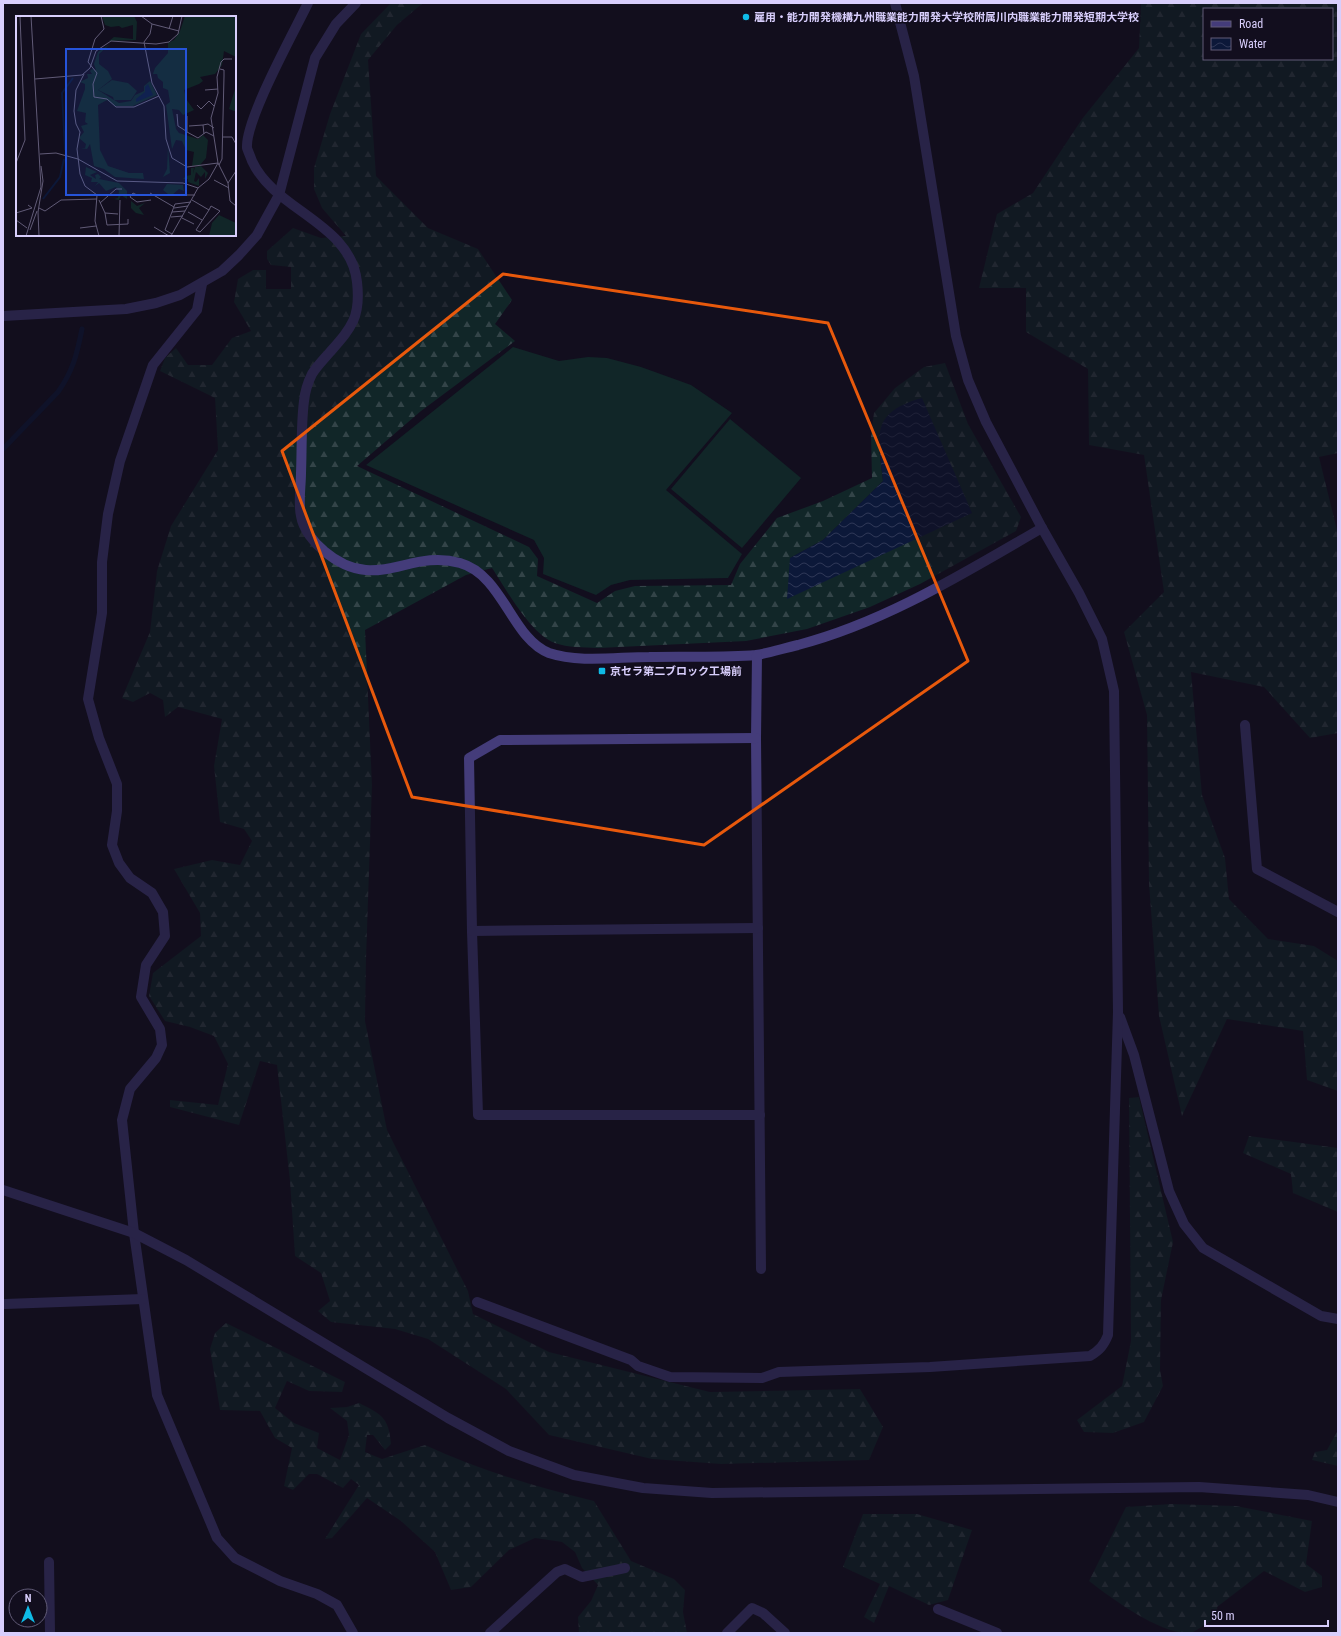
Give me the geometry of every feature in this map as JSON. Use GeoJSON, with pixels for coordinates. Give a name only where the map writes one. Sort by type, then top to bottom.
{"type":"FeatureCollection","features":[{"type":"Feature","properties":{"kind":"street"},"geometry":{"type":"LineString","coordinates":[[308,3],[260,103],[250,130],[247,149],[257,172],[279,195],[329,232],[349,256],[355,271],[357,285],[357,309],[353,324],[311,375],[304,400],[301,517],[316,545],[330,557],[361,571],[376,571],[424,561],[445,560],[464,564],[484,577],[530,639],[543,651],[561,657],[590,658],[757,655],[839,632],[888,612],[958,577],[1042,528]]}},
{"type":"Feature","properties":{"kind":"street"},"geometry":{"type":"LineString","coordinates":[[3,316],[126,309],[156,303],[180,295],[202,284],[222,271],[257,235],[279,195],[315,58],[336,24],[356,3]]}},
{"type":"Feature","properties":{"kind":"street"},"geometry":{"type":"LineString","coordinates":[[477,1302],[631,1360],[638,1366],[670,1377],[762,1378],[779,1372],[930,1367],[1090,1356],[1101,1350],[1108,1335],[1118,1012],[1114,691],[1102,639],[1080,593],[1042,528],[986,422],[968,380],[956,336],[914,76],[895,3]]}},
{"type":"Feature","properties":{"kind":"street"},"geometry":{"type":"LineString","coordinates":[[202,284],[197,310],[154,365],[120,461],[108,514],[102,562],[102,613],[88,699],[99,738],[117,784],[117,811],[112,845],[119,863],[130,878],[152,893],[163,912],[165,930],[165,936],[146,965],[141,997],[160,1029],[162,1045],[156,1058],[130,1089],[122,1120],[134,1233],[157,1395],[217,1538],[235,1558],[280,1581],[317,1594],[336,1605],[353,1633]]}},
{"type":"Feature","properties":{"kind":"street"},"geometry":{"type":"LineString","coordinates":[[757,655],[756,738],[761,1269]]}},
{"type":"Feature","properties":{"kind":"street"},"geometry":{"type":"LineString","coordinates":[[1245,725],[1257,869],[1338,912]]}},
{"type":"Feature","properties":{"kind":"street"},"geometry":{"type":"LineString","coordinates":[[756,738],[500,740],[469,758],[472,931],[478,1115],[760,1115]]}},
{"type":"Feature","properties":{"kind":"street"},"geometry":{"type":"LineString","coordinates":[[472,931],[758,928]]}},
{"type":"Feature","properties":{"kind":"street"},"geometry":{"type":"LineString","coordinates":[[1118,1012],[1134,1055],[1169,1191],[1184,1224],[1203,1248],[1321,1316],[1338,1319]]}},
{"type":"Feature","properties":{"kind":"street"},"geometry":{"type":"LineString","coordinates":[[3,1190],[134,1233],[186,1260],[448,1418],[509,1451],[574,1475],[643,1488],[712,1493],[1199,1488],[1308,1495],[1338,1502]]}},
{"type":"Feature","properties":{"kind":"street"},"geometry":{"type":"LineString","coordinates":[[5,1304],[143,1299]]}},
{"type":"Feature","properties":{"kind":"street"},"geometry":{"type":"LineString","coordinates":[[49,1562],[50,1633]]}},
{"type":"Feature","properties":{"kind":"street"},"geometry":{"type":"LineString","coordinates":[[490,1633],[557,1572],[565,1569],[582,1577],[625,1568]]}},
{"type":"Feature","properties":{"kind":"street"},"geometry":{"type":"LineString","coordinates":[[727,1633],[752,1608],[763,1613],[785,1633]]}},
{"type":"Feature","properties":{"kind":"street"},"geometry":{"type":"LineString","coordinates":[[938,1609],[997,1633]]}},
{"type":"Feature","properties":{"kind":"highlighted area"},"geometry":{"type":"Polygon","coordinates":[[[503,274],[828,323],[968,661],[704,845],[412,797],[282,451],[503,274]]]}},
{"type":"Feature","properties":{"kind":"green space"},"geometry":{"type":"Polygon","coordinates":[[[391,3],[423,3],[397,25],[368,60],[376,176],[428,228],[478,249],[512,300],[495,324],[515,341],[421,411],[357,466],[529,547],[538,559],[537,576],[597,603],[615,591],[635,586],[731,585],[740,564],[777,518],[823,501],[872,478],[871,434],[874,413],[895,388],[924,367],[945,363],[968,424],[1021,517],[1016,531],[920,584],[870,607],[807,629],[746,641],[598,648],[560,645],[546,638],[528,621],[492,568],[466,575],[365,630],[372,785],[365,1021],[387,1130],[468,1291],[473,1314],[549,1352],[710,1392],[860,1389],[883,1427],[869,1460],[721,1464],[652,1459],[549,1435],[506,1389],[428,1339],[395,1329],[331,1322],[318,1311],[330,1301],[321,1273],[295,1256],[290,1181],[277,1065],[260,1061],[239,1125],[170,1107],[170,1100],[218,1105],[228,1064],[214,1036],[190,1027],[165,1021],[149,996],[153,973],[201,936],[200,913],[174,869],[212,860],[240,865],[252,841],[244,829],[220,822],[214,766],[222,719],[178,707],[165,717],[163,700],[150,693],[133,702],[122,698],[150,632],[157,571],[171,526],[218,450],[215,398],[160,371],[165,358],[176,348],[188,365],[212,365],[232,338],[251,331],[234,302],[238,279],[253,270],[266,270],[266,289],[291,289],[291,267],[271,265],[267,259],[267,251],[293,228],[321,238],[346,236],[322,208],[314,189],[314,168],[330,114],[361,34],[391,3]],[[878,440],[883,481],[823,540],[790,558],[972,513],[878,440]]]}},
{"type":"Feature","properties":{"kind":"green space"},"geometry":{"type":"Polygon","coordinates":[[[1141,3],[1338,3],[1338,453],[1319,457],[1338,534],[1338,733],[1310,738],[1264,687],[1191,672],[1202,795],[1225,858],[1229,899],[1268,939],[1314,946],[1338,961],[1338,1091],[1307,1080],[1303,1031],[1227,1019],[1182,1116],[1159,1016],[1149,884],[1147,715],[1124,632],[1164,592],[1144,455],[1089,445],[1088,369],[1026,332],[1026,288],[979,288],[997,214],[1033,193],[1082,119],[1139,48],[1141,3]]]}},
{"type":"Feature","properties":{"kind":"green space"},"geometry":{"type":"Polygon","coordinates":[[[513,347],[559,361],[588,357],[607,358],[641,367],[691,385],[732,413],[666,490],[742,554],[728,578],[630,580],[611,585],[596,595],[543,574],[544,558],[534,540],[366,465],[513,347]]]}},
{"type":"Feature","properties":{"kind":"green space"},"geometry":{"type":"Polygon","coordinates":[[[730,419],[801,478],[742,548],[671,489],[730,419]]]}},
{"type":"Feature","properties":{"kind":"green space"},"geometry":{"type":"Polygon","coordinates":[[[1139,1097],[1173,1242],[1161,1300],[1160,1370],[1163,1386],[1144,1422],[1113,1433],[1084,1432],[1077,1420],[1122,1386],[1131,1341],[1129,1098],[1139,1097]]]}},
{"type":"Feature","properties":{"kind":"green space"},"geometry":{"type":"Polygon","coordinates":[[[1249,1136],[1338,1148],[1338,1212],[1293,1193],[1291,1174],[1243,1153],[1249,1136]]]}},
{"type":"Feature","properties":{"kind":"green space"},"geometry":{"type":"Polygon","coordinates":[[[226,1323],[345,1382],[342,1392],[309,1391],[287,1381],[275,1408],[294,1423],[319,1433],[317,1448],[340,1460],[349,1435],[347,1421],[330,1408],[347,1407],[359,1403],[373,1410],[386,1422],[390,1435],[391,1444],[385,1450],[373,1435],[367,1435],[365,1452],[382,1459],[425,1445],[508,1477],[594,1501],[631,1561],[674,1579],[685,1590],[683,1612],[687,1633],[579,1633],[578,1617],[591,1601],[598,1585],[582,1568],[575,1552],[562,1542],[535,1538],[509,1550],[471,1587],[451,1590],[435,1552],[401,1521],[367,1498],[332,1538],[325,1539],[359,1485],[351,1479],[343,1488],[317,1474],[309,1474],[293,1490],[284,1486],[292,1448],[275,1438],[260,1411],[220,1410],[210,1349],[215,1333],[226,1323]]]}},
{"type":"Feature","properties":{"kind":"green space"},"geometry":{"type":"Polygon","coordinates":[[[1338,1430],[1338,1466],[1312,1460],[1315,1452],[1327,1450],[1338,1430]]]}},
{"type":"Feature","properties":{"kind":"green space"},"geometry":{"type":"Polygon","coordinates":[[[1171,1504],[1236,1506],[1312,1521],[1306,1564],[1322,1576],[1322,1587],[1305,1592],[1264,1571],[1217,1607],[1218,1616],[1191,1633],[1166,1629],[1137,1614],[1123,1606],[1089,1581],[1126,1507],[1171,1504]]]}},
{"type":"Feature","properties":{"kind":"green space"},"geometry":{"type":"Polygon","coordinates":[[[863,1514],[917,1514],[972,1530],[948,1600],[929,1605],[889,1586],[874,1623],[864,1617],[880,1584],[843,1567],[863,1514]]]}},
{"type":"Feature","properties":{"kind":"water"},"geometry":{"type":"Polygon","coordinates":[[[922,398],[972,513],[787,599],[790,558],[823,540],[883,481],[879,439],[885,419],[893,411],[905,404],[922,398]]]}},
{"type":"Feature","properties":{"kind":"waterway"},"geometry":{"type":"LineString","coordinates":[[3,449],[58,392],[74,362],[82,329]]}},
{"type":"Feature","properties":{"kind":"place","name":"雇用・能力開発機構九州職業能力開発大学校附属川内職業能力開発短期大学校"},"geometry":{"type":"Point","coordinates":[746,17]}},
{"type":"Feature","properties":{"kind":"place","name":"京セラ第二ブロック工場前"},"geometry":{"type":"Point","coordinates":[602,671]}}]}
